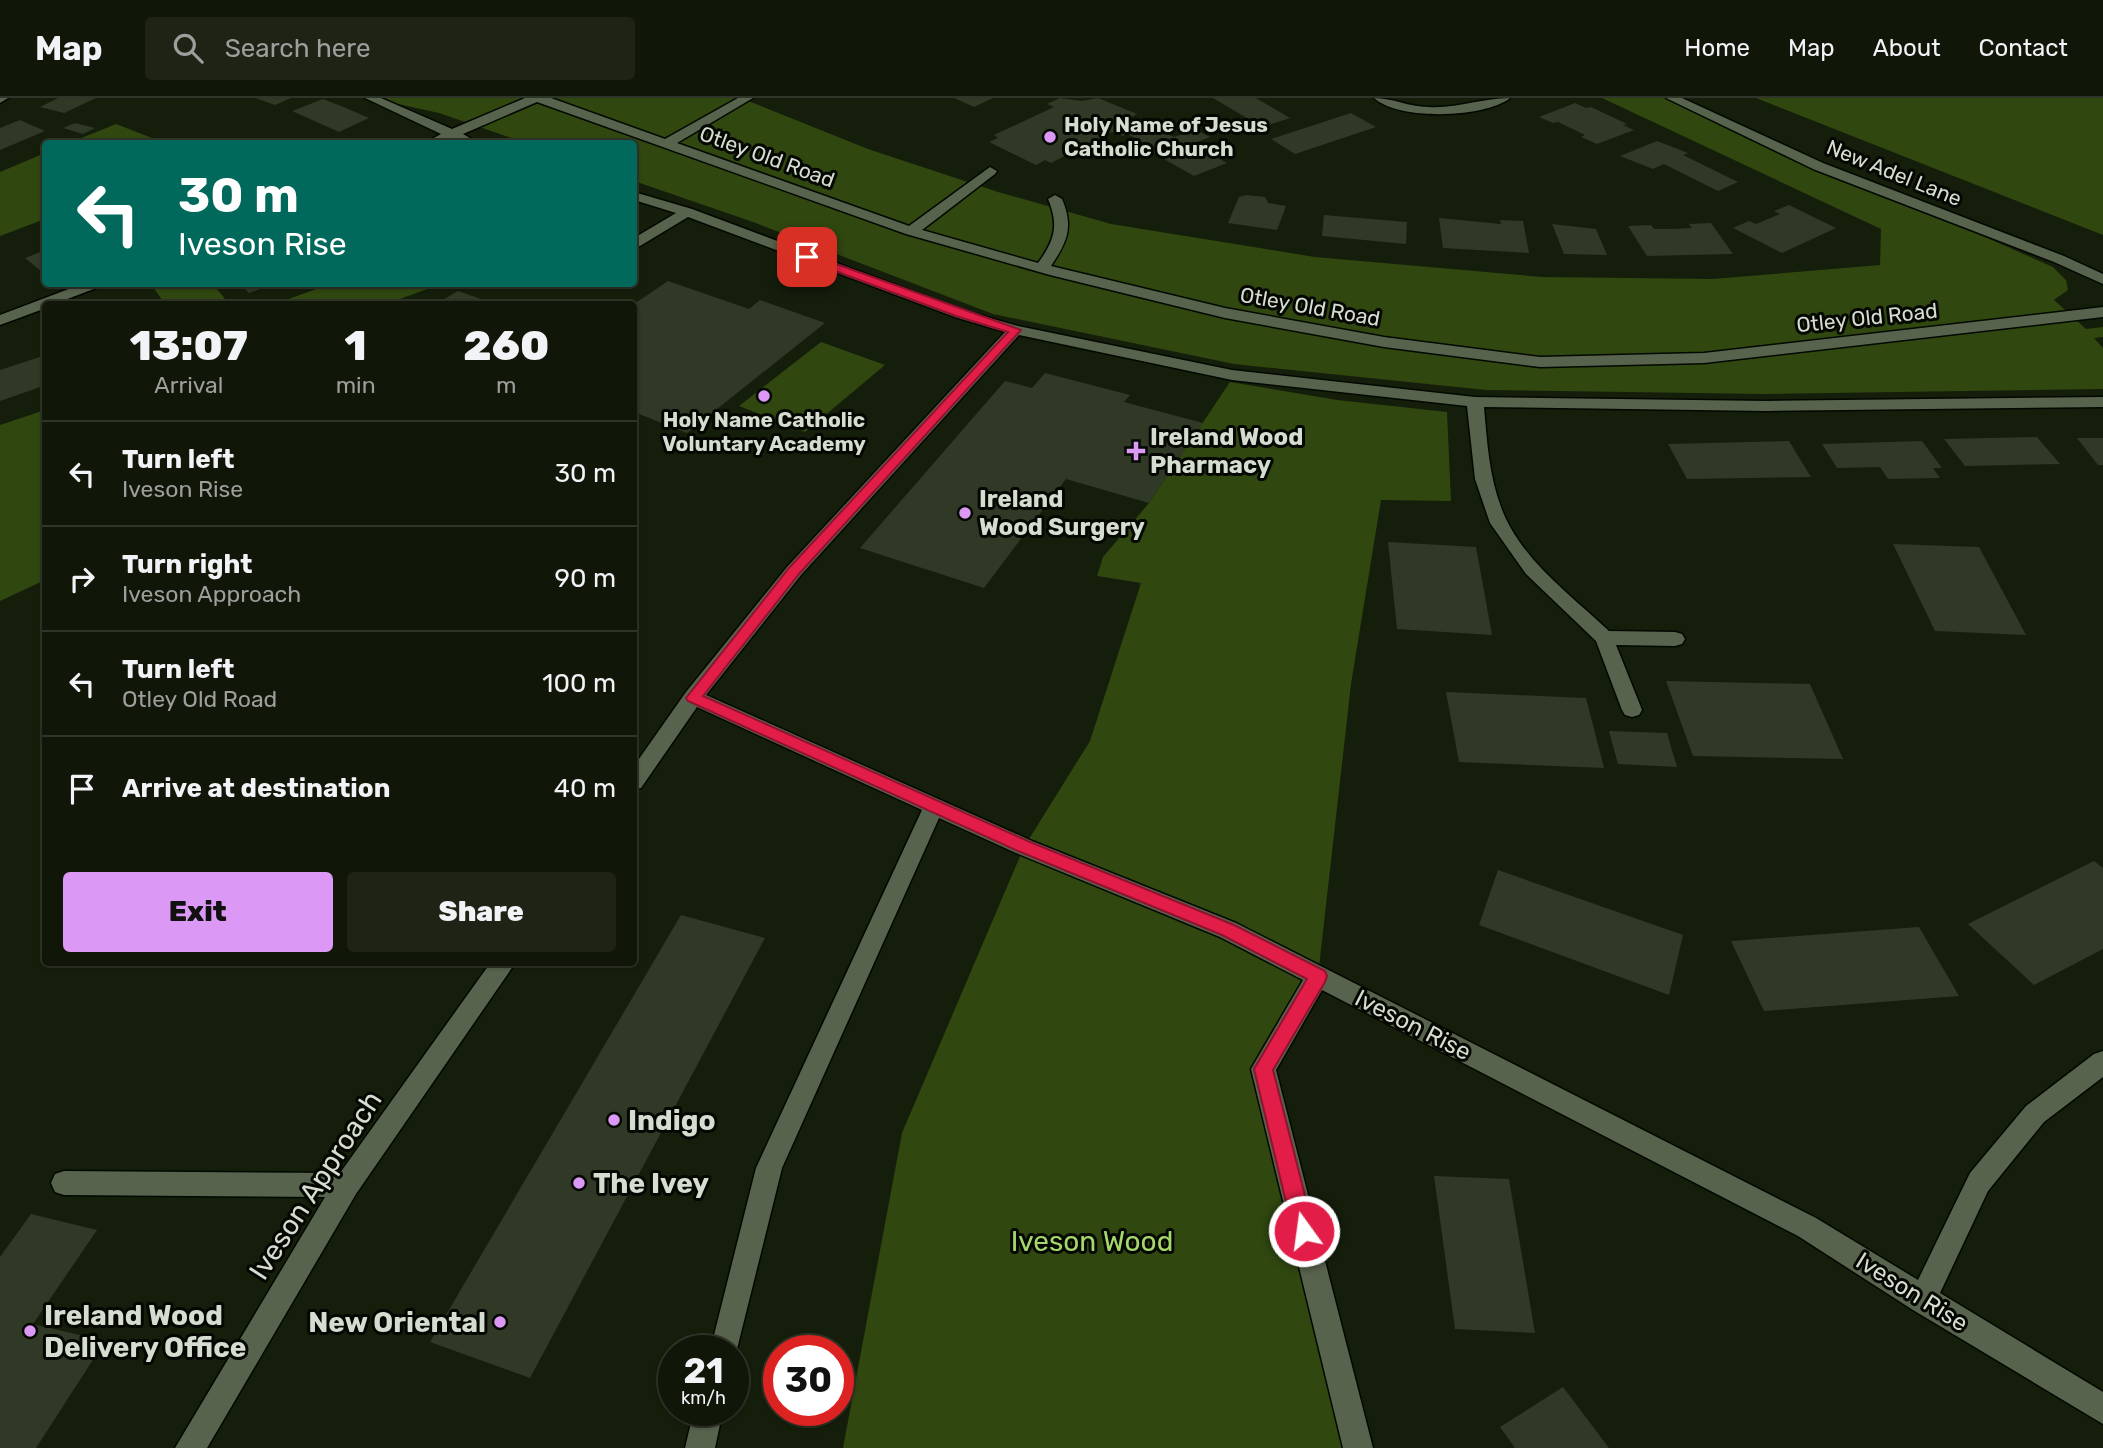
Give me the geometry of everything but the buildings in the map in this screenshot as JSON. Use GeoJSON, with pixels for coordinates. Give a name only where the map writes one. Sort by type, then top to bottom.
{"type":"FeatureCollection","features":[{"type":"Feature","properties":{"kind":"street"},"geometry":{"type":"LineString","coordinates":[[371,98],[463,140]]}},
{"type":"Feature","properties":{"kind":"street"},"geometry":{"type":"LineString","coordinates":[[438,140],[537,98]]}},
{"type":"Feature","properties":{"kind":"street","name":"Otley Old Road"},"geometry":{"type":"LineString","coordinates":[[537,98],[911,231],[1042,268],[1238,315],[1384,342],[1540,362],[1704,358],[2103,312]]}},
{"type":"Feature","properties":{"kind":"street"},"geometry":{"type":"LineString","coordinates":[[667,143],[747,98]]}},
{"type":"Feature","properties":{"kind":"street"},"geometry":{"type":"LineString","coordinates":[[1380,98],[1402,108],[1430,113],[1452,112],[1504,98]]}},
{"type":"Feature","properties":{"kind":"street","name":"New Adel Lane"},"geometry":{"type":"LineString","coordinates":[[1672,98],[1818,166],[2059,259],[2103,280]]}},
{"type":"Feature","properties":{"kind":"street"},"geometry":{"type":"LineString","coordinates":[[911,231],[990,171]]}},
{"type":"Feature","properties":{"kind":"street"},"geometry":{"type":"LineString","coordinates":[[637,197],[687,212],[960,314],[1016,330],[1232,375],[1475,402],[1766,406],[2103,402]]}},
{"type":"Feature","properties":{"kind":"street"},"geometry":{"type":"LineString","coordinates":[[1042,268],[1064,236],[1064,216],[1055,199]]}},
{"type":"Feature","properties":{"kind":"street"},"geometry":{"type":"LineString","coordinates":[[637,242],[687,212]]}},
{"type":"Feature","properties":{"kind":"street"},"geometry":{"type":"LineString","coordinates":[[49,301],[85,287]]}},
{"type":"Feature","properties":{"kind":"street"},"geometry":{"type":"LineString","coordinates":[[0,320],[42,304]]}},
{"type":"Feature","properties":{"kind":"street"},"geometry":{"type":"LineString","coordinates":[[637,778],[693,698],[794,571],[1016,330]]}},
{"type":"Feature","properties":{"kind":"street"},"geometry":{"type":"LineString","coordinates":[[1475,402],[1483,475],[1498,521],[1516,550],[1604,638],[1632,710]]}},
{"type":"Feature","properties":{"kind":"street"},"geometry":{"type":"LineString","coordinates":[[1604,638],[1675,639]]}},
{"type":"Feature","properties":{"kind":"street","name":"Iveson Rise"},"geometry":{"type":"LineString","coordinates":[[693,698],[1024,846],[1228,930],[1807,1227],[2103,1409]]}},
{"type":"Feature","properties":{"kind":"street"},"geometry":{"type":"LineString","coordinates":[[728,1335],[769,1168],[934,806]]}},
{"type":"Feature","properties":{"kind":"street","name":"Iveson Approach"},"geometry":{"type":"LineString","coordinates":[[190,1448],[347,1185],[502,966]]}},
{"type":"Feature","properties":{"kind":"street"},"geometry":{"type":"LineString","coordinates":[[1318,976],[1263,1069],[1357,1448]]}},
{"type":"Feature","properties":{"kind":"street"},"geometry":{"type":"LineString","coordinates":[[1923,1300],[1979,1182],[2035,1114],[2103,1062]]}},
{"type":"Feature","properties":{"kind":"street"},"geometry":{"type":"LineString","coordinates":[[64,1183],[347,1185]]}},
{"type":"Feature","properties":{"kind":"street"},"geometry":{"type":"LineString","coordinates":[[700,1448],[705,1426]]}},
{"type":"Feature","properties":{"kind":"green space"},"geometry":{"type":"Polygon","coordinates":[[[371,98],[741,98],[868,149],[998,192],[1111,224],[1315,257],[1542,277],[1713,279],[1880,265],[1881,229],[1602,98],[1672,98],[2053,267],[2066,280],[2068,290],[2054,300],[2086,329],[2103,327],[2103,337],[2094,338],[2103,348],[2103,389],[1765,394],[1486,390],[1234,364],[993,314],[753,222],[637,182],[637,140],[517,140],[439,113],[371,98]]]}},
{"type":"Feature","properties":{"kind":"green space"},"geometry":{"type":"Polygon","coordinates":[[[1756,98],[2103,98],[2103,235],[1756,98]]]}},
{"type":"Feature","properties":{"kind":"green space"},"geometry":{"type":"Polygon","coordinates":[[[116,124],[157,140],[76,140],[116,124]]]}},
{"type":"Feature","properties":{"kind":"green space"},"geometry":{"type":"Polygon","coordinates":[[[42,154],[42,220],[0,236],[0,172],[42,154]]]}},
{"type":"Feature","properties":{"kind":"green space"},"geometry":{"type":"Polygon","coordinates":[[[153,287],[215,287],[227,301],[163,301],[153,287]]]}},
{"type":"Feature","properties":{"kind":"green space"},"geometry":{"type":"Polygon","coordinates":[[[322,287],[433,287],[394,301],[283,301],[322,287]]]}},
{"type":"Feature","properties":{"kind":"green space"},"geometry":{"type":"Polygon","coordinates":[[[821,342],[885,365],[805,432],[739,406],[821,342]]]}},
{"type":"Feature","properties":{"kind":"green space","name":"Iveson Wood"},"geometry":{"type":"Polygon","coordinates":[[[1230,382],[1337,400],[1447,412],[1451,501],[1381,500],[1351,684],[1318,976],[1263,1069],[1358,1448],[843,1448],[847,1426],[854,1426],[854,1389],[902,1133],[1024,847],[1090,741],[1141,583],[1097,576],[1103,557],[1149,503],[1230,382]]]}},
{"type":"Feature","properties":{"kind":"green space"},"geometry":{"type":"Polygon","coordinates":[[[42,411],[42,581],[0,601],[0,425],[42,411]]]}},
{"type":"Feature","properties":{"kind":"place","name":"Holy Name of Jesus Catholic Church"},"geometry":{"type":"Point","coordinates":[1050,137]}},
{"type":"Feature","properties":{"kind":"place","name":"Holy Name Catholic Voluntary Academy"},"geometry":{"type":"Point","coordinates":[764,396]}},
{"type":"Feature","properties":{"kind":"place","name":"Ireland Wood Pharmacy"},"geometry":{"type":"Point","coordinates":[1136,451]}},
{"type":"Feature","properties":{"kind":"place","name":"Ireland Wood Surgery"},"geometry":{"type":"Point","coordinates":[965,513]}},
{"type":"Feature","properties":{"kind":"place","name":"Indigo"},"geometry":{"type":"Point","coordinates":[614,1120]}},
{"type":"Feature","properties":{"kind":"place","name":"The Ivey"},"geometry":{"type":"Point","coordinates":[579,1183]}},
{"type":"Feature","properties":{"kind":"place","name":"New Oriental"},"geometry":{"type":"Point","coordinates":[500,1322]}},
{"type":"Feature","properties":{"kind":"place","name":"Ireland Wood Delivery Office"},"geometry":{"type":"Point","coordinates":[30,1331]}},
{"type":"Feature","properties":{"kind":"route"},"geometry":{"type":"LineString","coordinates":[[807,257],[960,314],[1016,330],[794,571],[693,698],[1024,846],[1228,930],[1318,976],[1263,1069],[1304,1231]]}}]}
